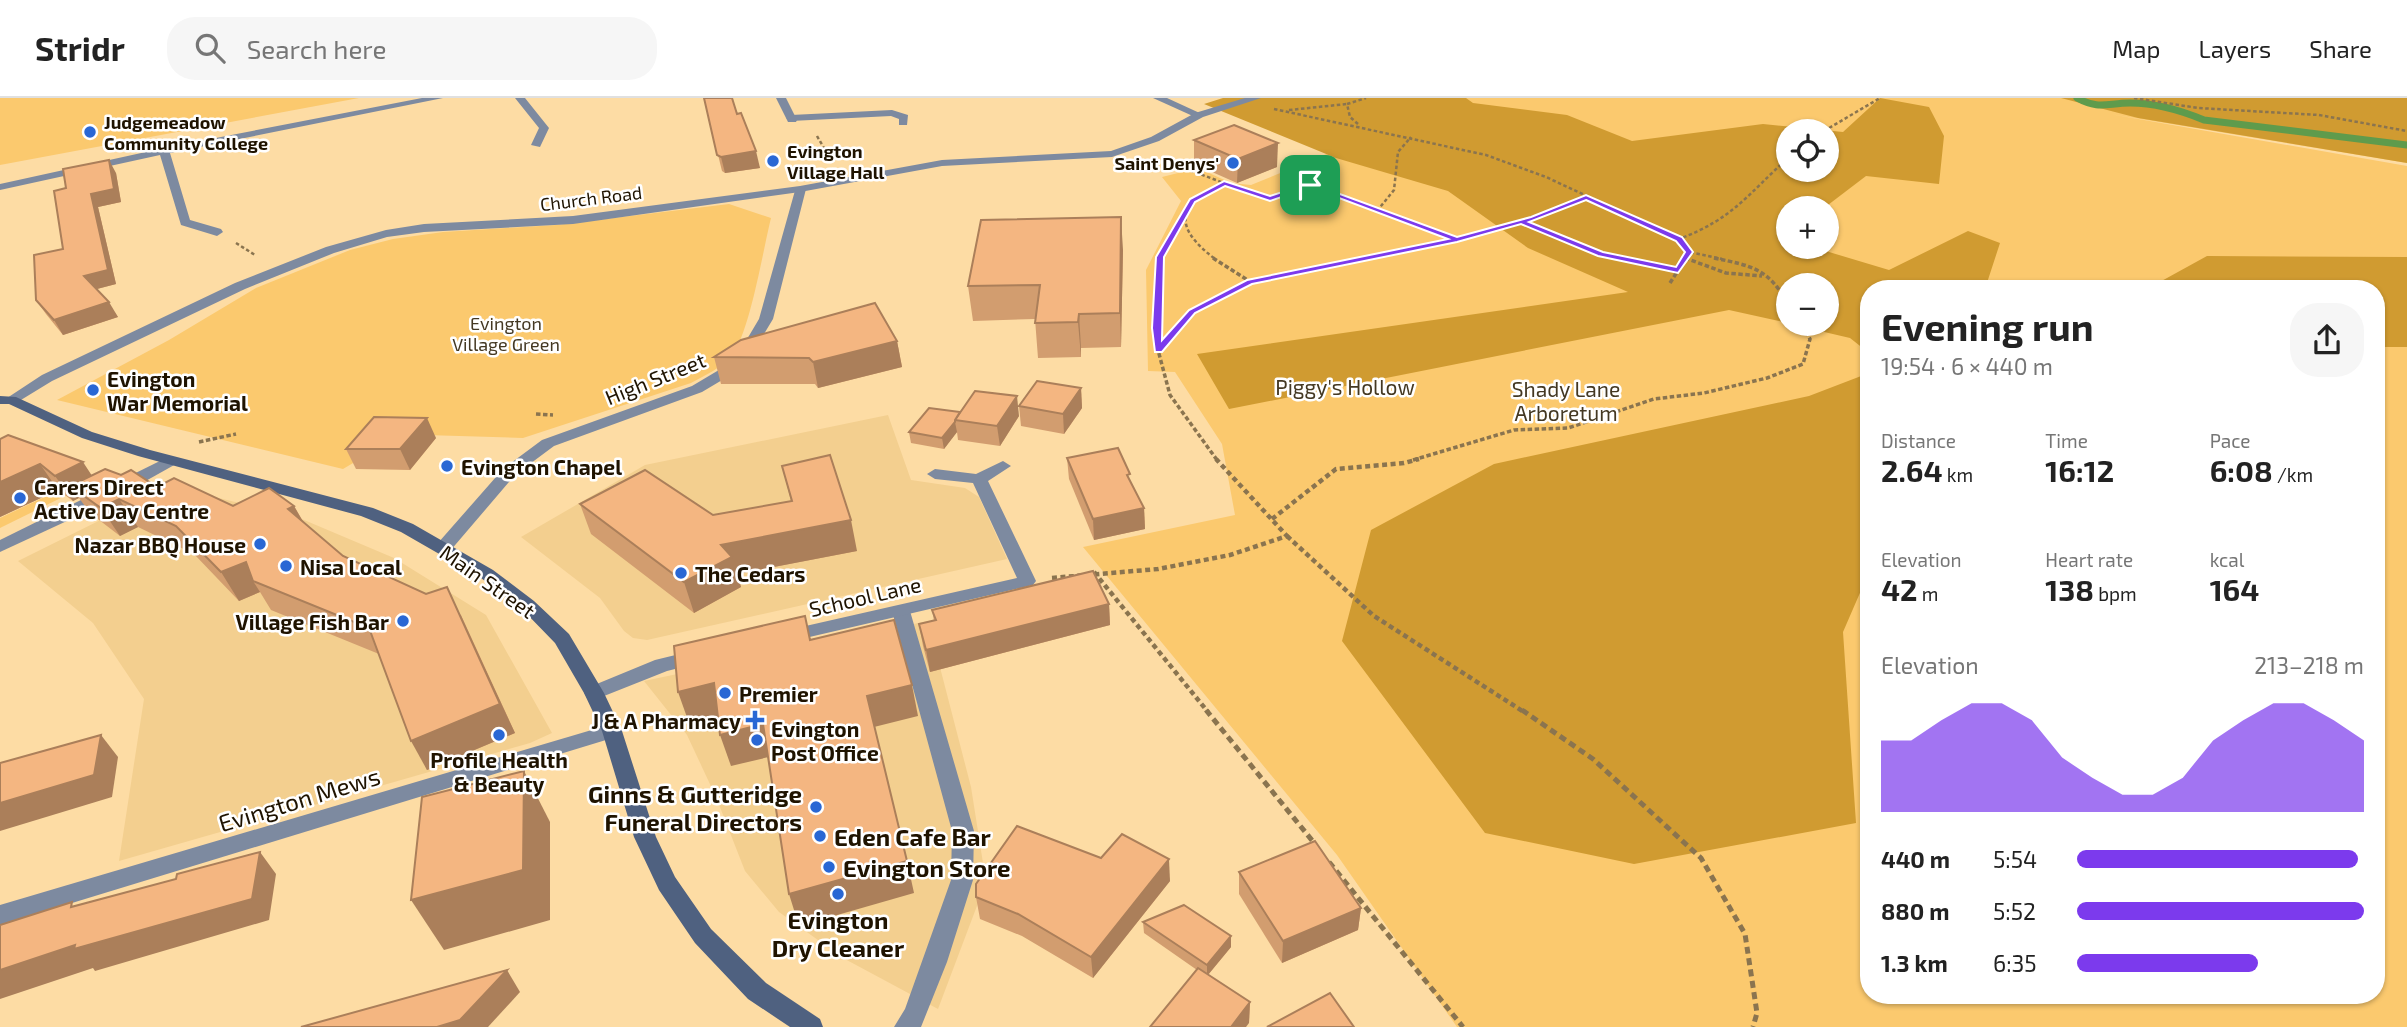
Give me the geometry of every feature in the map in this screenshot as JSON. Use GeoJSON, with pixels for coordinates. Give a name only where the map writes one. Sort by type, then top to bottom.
{"type":"FeatureCollection","features":[{"type":"Feature","properties":{"kind":"main road","name":"Main Street"},"geometry":{"type":"LineString","coordinates":[[6,400],[88,435],[170,461],[367,512],[444,547],[487,574],[528,605],[562,639],[594,693],[612,731],[646,837],[667,883],[703,936],[757,991],[811,1027]]}},
{"type":"Feature","properties":{"kind":"street"},"geometry":{"type":"LineString","coordinates":[[0,187],[164,151],[438,98]]}},
{"type":"Feature","properties":{"kind":"street"},"geometry":{"type":"LineString","coordinates":[[520,98],[544,128],[536,145]]}},
{"type":"Feature","properties":{"kind":"street"},"geometry":{"type":"LineString","coordinates":[[781,98],[792,119],[892,113],[904,117],[903,123]]}},
{"type":"Feature","properties":{"kind":"street"},"geometry":{"type":"LineString","coordinates":[[1158,98],[1199,115]]}},
{"type":"Feature","properties":{"kind":"street","name":"Church Road"},"geometry":{"type":"LineString","coordinates":[[6,400],[128,338],[279,270],[358,241],[424,228],[573,220],[800,189],[942,163],[1081,157],[1134,148],[1199,115],[1256,98]]}},
{"type":"Feature","properties":{"kind":"street"},"geometry":{"type":"LineString","coordinates":[[164,151],[186,222],[217,232]]}},
{"type":"Feature","properties":{"kind":"street","name":"High Street"},"geometry":{"type":"LineString","coordinates":[[444,547],[509,472],[548,443],[697,388],[739,364],[766,319],[800,189]]}},
{"type":"Feature","properties":{"kind":"street"},"geometry":{"type":"LineString","coordinates":[[0,547],[170,461]]}},
{"type":"Feature","properties":{"kind":"street"},"geometry":{"type":"LineString","coordinates":[[935,474],[979,479],[1003,466]]}},
{"type":"Feature","properties":{"kind":"street"},"geometry":{"type":"LineString","coordinates":[[979,479],[1027,581]]}},
{"type":"Feature","properties":{"kind":"street","name":"School Lane"},"geometry":{"type":"LineString","coordinates":[[768,641],[1027,581]]}},
{"type":"Feature","properties":{"kind":"street"},"geometry":{"type":"LineString","coordinates":[[901,611],[963,831],[962,880],[915,1015],[906,1027]]}},
{"type":"Feature","properties":{"kind":"street"},"geometry":{"type":"LineString","coordinates":[[594,693],[662,665],[715,653]]}},
{"type":"Feature","properties":{"kind":"street","name":"Evington Mews"},"geometry":{"type":"LineString","coordinates":[[0,915],[612,731]]}},
{"type":"Feature","properties":{"kind":"path"},"geometry":{"type":"LineString","coordinates":[[1282,110],[1347,104],[1366,98]]}},
{"type":"Feature","properties":{"kind":"path"},"geometry":{"type":"LineString","coordinates":[[1839,122],[1880,98]]}},
{"type":"Feature","properties":{"kind":"path"},"geometry":{"type":"LineString","coordinates":[[2134,98],[2180,107],[2304,114],[2407,131]]}},
{"type":"Feature","properties":{"kind":"path"},"geometry":{"type":"LineString","coordinates":[[1241,103],[1362,126],[1486,155],[1546,177],[1679,239],[1689,252],[1753,267],[1776,284]]}},
{"type":"Feature","properties":{"kind":"path"},"geometry":{"type":"LineString","coordinates":[[1347,104],[1350,117],[1362,126]]}},
{"type":"Feature","properties":{"kind":"path"},"geometry":{"type":"LineString","coordinates":[[792,119],[810,125],[843,181]]}},
{"type":"Feature","properties":{"kind":"path"},"geometry":{"type":"LineString","coordinates":[[1377,211],[1394,194],[1399,178],[1398,152],[1411,137]]}},
{"type":"Feature","properties":{"kind":"path"},"geometry":{"type":"LineString","coordinates":[[1134,148],[1270,199],[1310,185],[1457,240]]}},
{"type":"Feature","properties":{"kind":"path"},"geometry":{"type":"LineString","coordinates":[[1679,239],[1694,234],[1740,206],[1776,168]]}},
{"type":"Feature","properties":{"kind":"path"},"geometry":{"type":"LineString","coordinates":[[1224,183],[1192,201],[1160,257],[1156,328],[1158,350],[1170,395],[1216,459],[1287,536],[1374,615],[1492,690],[1593,759],[1701,858],[1745,934],[1756,1013],[1753,1027]]}},
{"type":"Feature","properties":{"kind":"path"},"geometry":{"type":"LineString","coordinates":[[1158,350],[1192,312],[1250,282],[1457,240],[1555,211],[1586,197]]}},
{"type":"Feature","properties":{"kind":"path"},"geometry":{"type":"LineString","coordinates":[[1184,219],[1185,231],[1203,249],[1250,282]]}},
{"type":"Feature","properties":{"kind":"path"},"geometry":{"type":"LineString","coordinates":[[1522,222],[1601,254],[1678,270]]}},
{"type":"Feature","properties":{"kind":"path"},"geometry":{"type":"LineString","coordinates":[[217,232],[279,270]]}},
{"type":"Feature","properties":{"kind":"path"},"geometry":{"type":"LineString","coordinates":[[1670,284],[1689,252]]}},
{"type":"Feature","properties":{"kind":"path"},"geometry":{"type":"LineString","coordinates":[[1685,258],[1726,273],[1765,276]]}},
{"type":"Feature","properties":{"kind":"path"},"geometry":{"type":"LineString","coordinates":[[1272,519],[1336,468],[1404,463],[1514,430],[1568,428],[1654,399],[1704,393],[1767,378],[1803,364],[1810,339],[1808,336]]}},
{"type":"Feature","properties":{"kind":"path"},"geometry":{"type":"LineString","coordinates":[[1027,581],[1094,572],[1158,569],[1230,555],[1287,536]]}},
{"type":"Feature","properties":{"kind":"path"},"geometry":{"type":"LineString","coordinates":[[1094,572],[1463,1027]]}},
{"type":"Feature","properties":{"kind":"shaded area"},"geometry":{"type":"Polygon","coordinates":[[[888,415],[911,480],[965,488],[979,497],[1007,559],[647,640],[633,638],[624,631],[600,598],[521,537],[645,465],[888,415]]]}},
{"type":"Feature","properties":{"kind":"shaded area"},"geometry":{"type":"Polygon","coordinates":[[[169,486],[297,517],[394,558],[486,615],[552,733],[530,743],[119,861],[144,699],[93,623],[18,561],[169,486]]]}},
{"type":"Feature","properties":{"kind":"shaded area"},"geometry":{"type":"Polygon","coordinates":[[[928,621],[971,787],[986,882],[938,1009],[843,958],[779,912],[745,871],[716,797],[687,735],[644,681],[928,621]]]}},
{"type":"Feature","properties":{"kind":"green space","name":"Judgemeadow Community College"},"geometry":{"type":"Polygon","coordinates":[[[0,98],[359,98],[0,165],[0,98]]]}},
{"type":"Feature","properties":{"kind":"green space","name":"Piggy's Hollow"},"geometry":{"type":"Polygon","coordinates":[[[1223,98],[1466,98],[1473,103],[1567,115],[1632,141],[1763,124],[1776,125],[1776,182],[1839,182],[1839,132],[1843,132],[1880,98],[1929,107],[1944,136],[1939,184],[1866,176],[1839,197],[1776,196],[1776,259],[1839,259],[1839,255],[1889,270],[1968,231],[2000,243],[1988,280],[1860,280],[1860,346],[1850,338],[1839,335],[1839,273],[1776,273],[1776,320],[1729,310],[1229,409],[1197,354],[1628,292],[1528,248],[1448,191],[1336,158],[1204,104],[1223,98]]]}},
{"type":"Feature","properties":{"kind":"green space"},"geometry":{"type":"Polygon","coordinates":[[[1314,98],[2407,98],[2407,163],[2110,114],[2407,166],[2407,1027],[1457,1027],[1337,855],[1083,547],[1235,515],[1222,444],[1175,372],[1148,371],[1146,270],[1181,201],[1162,177],[1198,168],[1231,183],[1251,185],[1363,139],[1314,98]]]}},
{"type":"Feature","properties":{"kind":"green space"},"geometry":{"type":"Polygon","coordinates":[[[2061,98],[2407,98],[2407,163],[2138,118],[2061,98]]]}},
{"type":"Feature","properties":{"kind":"green space","name":"Evington Village Green"},"geometry":{"type":"Polygon","coordinates":[[[729,204],[771,218],[745,328],[739,344],[728,360],[691,383],[523,438],[391,434],[380,447],[343,469],[57,400],[169,340],[256,288],[350,250],[393,239],[443,232],[556,225],[729,204]]]}},
{"type":"Feature","properties":{"kind":"green space"},"geometry":{"type":"Polygon","coordinates":[[[2207,256],[2407,257],[2407,347],[2385,347],[2385,280],[2163,280],[2207,256]]]}},
{"type":"Feature","properties":{"kind":"green space"},"geometry":{"type":"Polygon","coordinates":[[[1860,376],[1860,593],[1843,632],[1856,823],[1634,864],[1485,833],[1342,641],[1371,530],[1494,464],[1809,396],[1860,376]]]}},
{"type":"Feature","properties":{"kind":"green space"},"geometry":{"type":"Polygon","coordinates":[[[72,484],[81,488],[0,528],[0,518],[72,484]]]}},
{"type":"Feature","properties":{"kind":"building"},"geometry":{"type":"Polygon","coordinates":[[[704,98],[732,98],[756,151],[721,157],[717,155],[704,98]]]}},
{"type":"Feature","properties":{"kind":"building"},"geometry":{"type":"Polygon","coordinates":[[[1234,125],[1278,143],[1238,159],[1194,140],[1234,125]]]}},
{"type":"Feature","properties":{"kind":"building"},"geometry":{"type":"Polygon","coordinates":[[[109,160],[114,189],[91,194],[108,270],[84,276],[109,302],[54,320],[36,300],[34,255],[63,249],[54,191],[66,188],[63,169],[109,160]]]}},
{"type":"Feature","properties":{"kind":"building"},"geometry":{"type":"Polygon","coordinates":[[[1121,217],[1120,313],[1079,314],[1078,322],[1035,323],[1040,285],[968,286],[981,220],[1121,217]]]}},
{"type":"Feature","properties":{"kind":"building"},"geometry":{"type":"Polygon","coordinates":[[[875,303],[897,341],[813,362],[809,358],[714,357],[741,340],[875,303]]]}},
{"type":"Feature","properties":{"kind":"building"},"geometry":{"type":"Polygon","coordinates":[[[1037,381],[1081,388],[1063,414],[1019,406],[1037,381]]]}},
{"type":"Feature","properties":{"kind":"building"},"geometry":{"type":"Polygon","coordinates":[[[975,391],[1017,396],[997,426],[955,420],[975,391]]]}},
{"type":"Feature","properties":{"kind":"building"},"geometry":{"type":"Polygon","coordinates":[[[929,408],[960,412],[942,438],[909,432],[929,408]]]}},
{"type":"Feature","properties":{"kind":"building"},"geometry":{"type":"Polygon","coordinates":[[[374,417],[427,418],[400,449],[346,449],[374,417]]]}},
{"type":"Feature","properties":{"kind":"building"},"geometry":{"type":"Polygon","coordinates":[[[8,435],[83,462],[55,476],[40,464],[0,482],[0,439],[8,435]]]}},
{"type":"Feature","properties":{"kind":"building"},"geometry":{"type":"Polygon","coordinates":[[[1118,448],[1130,474],[1127,475],[1144,508],[1093,519],[1067,458],[1118,448]]]}},
{"type":"Feature","properties":{"kind":"building"},"geometry":{"type":"Polygon","coordinates":[[[830,455],[851,520],[721,545],[732,557],[684,582],[580,504],[645,470],[713,515],[792,501],[782,466],[830,455]]]}},
{"type":"Feature","properties":{"kind":"building"},"geometry":{"type":"Polygon","coordinates":[[[105,469],[121,475],[131,470],[157,487],[174,478],[233,506],[269,488],[294,506],[288,509],[343,556],[426,594],[447,587],[500,704],[411,741],[369,628],[253,581],[246,562],[221,572],[176,526],[119,499],[101,508],[70,486],[105,469]]]}},
{"type":"Feature","properties":{"kind":"building"},"geometry":{"type":"Polygon","coordinates":[[[1093,571],[1109,604],[926,650],[919,624],[936,620],[932,610],[1093,571]]]}},
{"type":"Feature","properties":{"kind":"building"},"geometry":{"type":"Polygon","coordinates":[[[805,616],[810,640],[894,620],[912,685],[867,696],[907,861],[789,894],[763,724],[720,735],[714,683],[678,692],[674,646],[805,616]]]}},
{"type":"Feature","properties":{"kind":"building"},"geometry":{"type":"Polygon","coordinates":[[[101,735],[94,775],[0,803],[0,763],[101,735]]]}},
{"type":"Feature","properties":{"kind":"building"},"geometry":{"type":"Polygon","coordinates":[[[524,771],[523,870],[411,900],[422,797],[524,771]]]}},
{"type":"Feature","properties":{"kind":"building"},"geometry":{"type":"Polygon","coordinates":[[[1017,826],[1101,858],[1122,834],[1169,859],[1091,957],[1018,914],[976,897],[976,884],[1017,826]]]}},
{"type":"Feature","properties":{"kind":"building"},"geometry":{"type":"Polygon","coordinates":[[[1315,841],[1361,908],[1283,941],[1239,872],[1315,841]]]}},
{"type":"Feature","properties":{"kind":"building"},"geometry":{"type":"Polygon","coordinates":[[[260,852],[252,899],[74,949],[75,945],[0,970],[0,925],[72,902],[71,907],[176,879],[177,874],[260,852]]]}},
{"type":"Feature","properties":{"kind":"building"},"geometry":{"type":"Polygon","coordinates":[[[1184,905],[1231,936],[1207,965],[1143,922],[1184,905]]]}},
{"type":"Feature","properties":{"kind":"building"},"geometry":{"type":"Polygon","coordinates":[[[1198,968],[1250,1002],[1231,1027],[1150,1027],[1198,968]]]}},
{"type":"Feature","properties":{"kind":"building"},"geometry":{"type":"Polygon","coordinates":[[[507,970],[460,1020],[437,1027],[301,1027],[507,970]]]}},
{"type":"Feature","properties":{"kind":"building"},"geometry":{"type":"Polygon","coordinates":[[[1330,993],[1354,1027],[1267,1027],[1330,993]]]}},
{"type":"Feature","properties":{"kind":"waterway"},"geometry":{"type":"LineString","coordinates":[[2077,98],[2097,105],[2149,104],[2204,120],[2407,145]]}},
{"type":"Feature","properties":{"kind":"place","name":"Judgemeadow Community College"},"geometry":{"type":"Point","coordinates":[90,132]}},
{"type":"Feature","properties":{"kind":"place","name":"Evington Village Hall"},"geometry":{"type":"Point","coordinates":[773,161]}},
{"type":"Feature","properties":{"kind":"place","name":"Saint Denys'"},"geometry":{"type":"Point","coordinates":[1233,163]}},
{"type":"Feature","properties":{"kind":"place","name":"Evington War Memorial"},"geometry":{"type":"Point","coordinates":[93,390]}},
{"type":"Feature","properties":{"kind":"place","name":"Evington Chapel"},"geometry":{"type":"Point","coordinates":[447,466]}},
{"type":"Feature","properties":{"kind":"place","name":"Carers Direct Active Day Centre"},"geometry":{"type":"Point","coordinates":[20,498]}},
{"type":"Feature","properties":{"kind":"place","name":"Nazar BBQ House"},"geometry":{"type":"Point","coordinates":[260,544]}},
{"type":"Feature","properties":{"kind":"place","name":"Nisa Local"},"geometry":{"type":"Point","coordinates":[286,566]}},
{"type":"Feature","properties":{"kind":"place","name":"The Cedars"},"geometry":{"type":"Point","coordinates":[681,573]}},
{"type":"Feature","properties":{"kind":"place","name":"Village Fish Bar"},"geometry":{"type":"Point","coordinates":[403,621]}},
{"type":"Feature","properties":{"kind":"place","name":"Premier"},"geometry":{"type":"Point","coordinates":[725,693]}},
{"type":"Feature","properties":{"kind":"place","name":"J & A Pharmacy"},"geometry":{"type":"Point","coordinates":[755,720]}},
{"type":"Feature","properties":{"kind":"place","name":"Profile Health & Beauty"},"geometry":{"type":"Point","coordinates":[499,735]}},
{"type":"Feature","properties":{"kind":"place","name":"Evington Post Office"},"geometry":{"type":"Point","coordinates":[757,740]}},
{"type":"Feature","properties":{"kind":"place","name":"Ginns & Gutteridge Funeral Directors"},"geometry":{"type":"Point","coordinates":[816,807]}},
{"type":"Feature","properties":{"kind":"place","name":"Eden Cafe Bar"},"geometry":{"type":"Point","coordinates":[820,836]}},
{"type":"Feature","properties":{"kind":"place","name":"Evington Store"},"geometry":{"type":"Point","coordinates":[829,867]}},
{"type":"Feature","properties":{"kind":"place","name":"Evington Dry Cleaner"},"geometry":{"type":"Point","coordinates":[838,894]}},
{"type":"Feature","properties":{"kind":"route"},"geometry":{"type":"LineString","coordinates":[[1310,185],[1270,199],[1224,183],[1192,201],[1160,257],[1156,328],[1158,350],[1192,312],[1240,285],[1457,240],[1493,229],[1522,222],[1586,197],[1679,239],[1689,252],[1678,270],[1601,254],[1522,222],[1457,240],[1310,185]]}},
{"type":"Feature","properties":{"kind":"park label","name":"Shady Lane Arboretum"},"geometry":{"type":"Point","coordinates":[1566,400]}}]}
